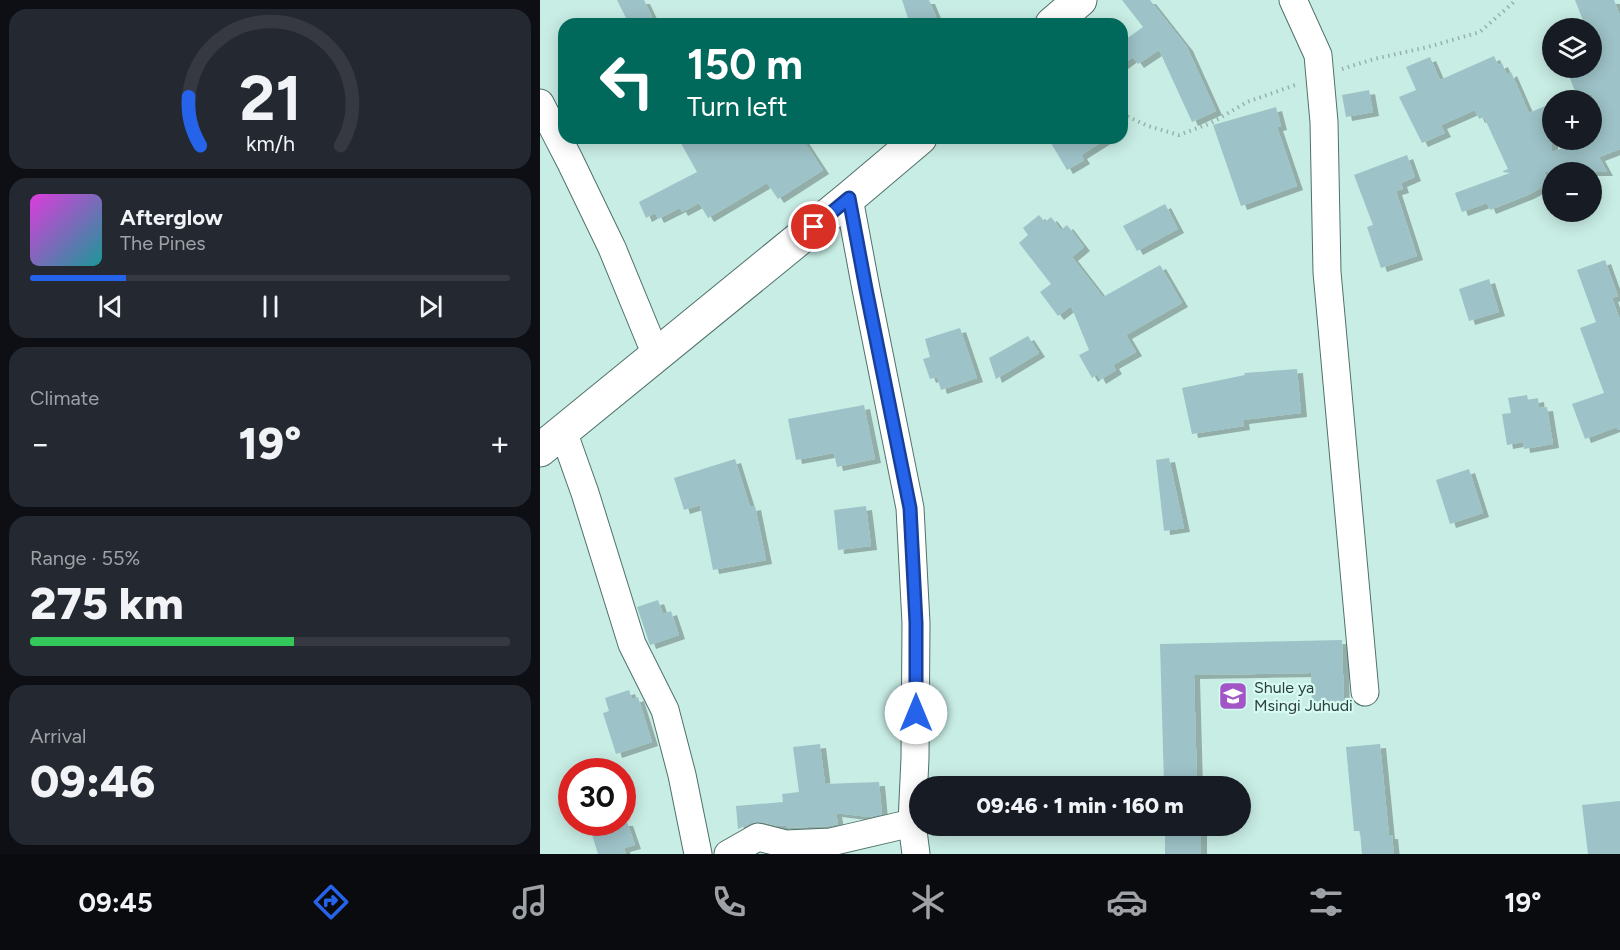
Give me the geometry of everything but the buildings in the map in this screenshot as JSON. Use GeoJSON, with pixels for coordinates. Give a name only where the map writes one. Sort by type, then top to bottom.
{"type":"FeatureCollection","features":[{"type":"Feature","properties":{"kind":"street"},"geometry":{"type":"LineString","coordinates":[[1059,18],[1080,0]]}},
{"type":"Feature","properties":{"kind":"street"},"geometry":{"type":"LineString","coordinates":[[1293,0],[1318,55],[1324,122],[1327,272],[1365,692]]}},
{"type":"Feature","properties":{"kind":"street"},"geometry":{"type":"LineString","coordinates":[[540,103],[558,138]]}},
{"type":"Feature","properties":{"kind":"street"},"geometry":{"type":"LineString","coordinates":[[561,144],[612,248],[656,356]]}},
{"type":"Feature","properties":{"kind":"street"},"geometry":{"type":"LineString","coordinates":[[698,854],[682,775],[665,710],[632,644],[585,493],[551,440],[913,144]]}},
{"type":"Feature","properties":{"kind":"street"},"geometry":{"type":"LineString","coordinates":[[849,198],[910,508],[916,623],[914,776]]}},
{"type":"Feature","properties":{"kind":"street"},"geometry":{"type":"LineString","coordinates":[[728,854],[758,837],[786,844],[831,842],[909,824]]}},
{"type":"Feature","properties":{"kind":"street"},"geometry":{"type":"LineString","coordinates":[[914,836],[916,854]]}},
{"type":"Feature","properties":{"kind":"place","name":"Shule ya Msingi Juhudi"},"geometry":{"type":"Point","coordinates":[1233,696]}},
{"type":"Feature","properties":{"kind":"route"},"geometry":{"type":"LineString","coordinates":[[814,227],[849,198],[910,508],[916,623],[916,713]]}}]}
